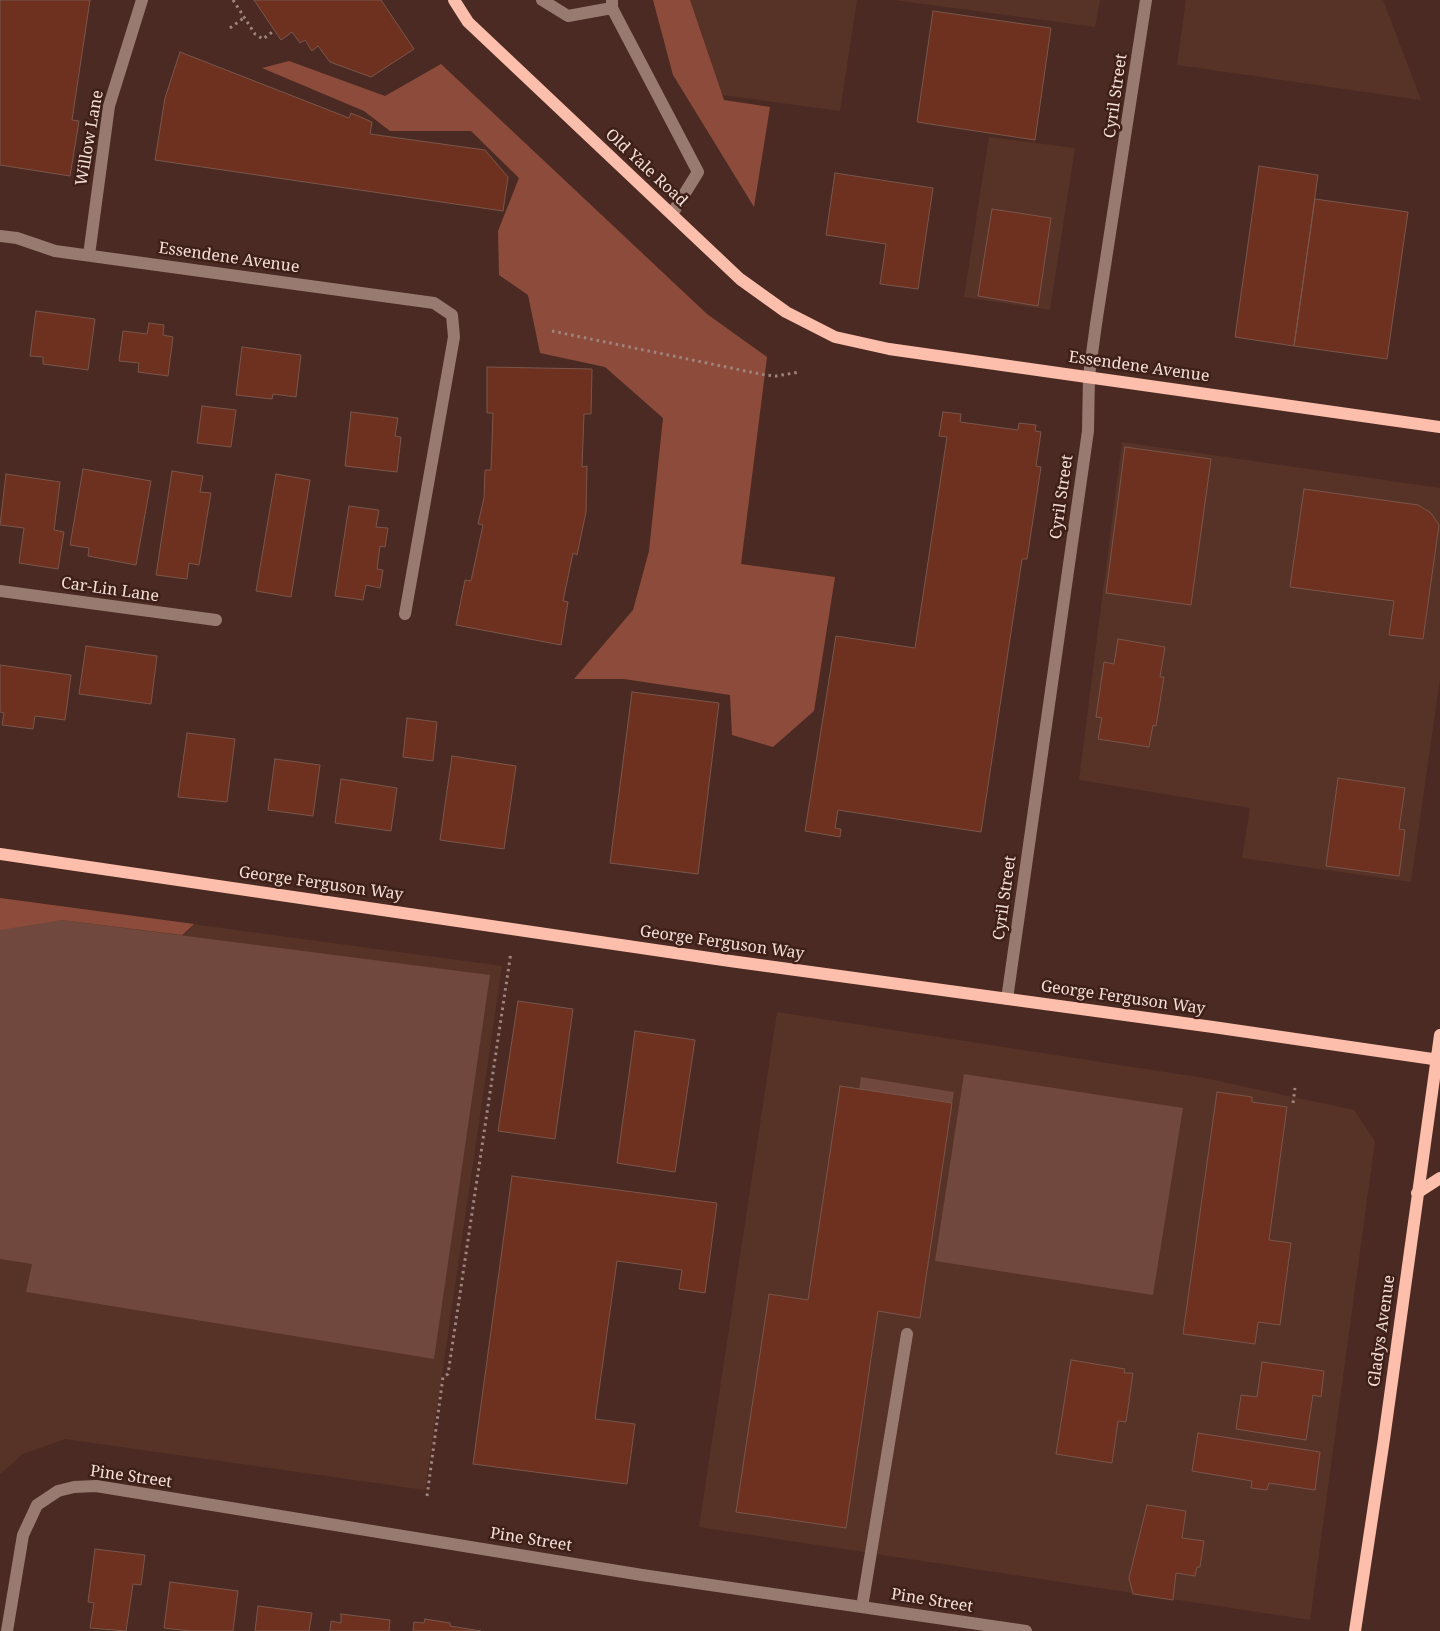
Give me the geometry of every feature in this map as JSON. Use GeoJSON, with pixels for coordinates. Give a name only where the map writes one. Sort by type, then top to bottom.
{"type":"FeatureCollection","features":[{"type":"Feature","properties":{"kind":"main road","name":"Old Yale Road"},"geometry":{"type":"LineString","coordinates":[[454,0],[468,22],[740,279],[786,312],[835,337]]}},
{"type":"Feature","properties":{"kind":"main road","name":"Essendene Avenue"},"geometry":{"type":"LineString","coordinates":[[835,337],[889,349],[1440,427]]}},
{"type":"Feature","properties":{"kind":"main road","name":"George Ferguson Way"},"geometry":{"type":"LineString","coordinates":[[0,854],[1438,1060]]}},
{"type":"Feature","properties":{"kind":"main road","name":"Gladys Avenue"},"geometry":{"type":"LineString","coordinates":[[1354,1631],[1384,1440],[1440,1035]]}},
{"type":"Feature","properties":{"kind":"main road"},"geometry":{"type":"LineString","coordinates":[[1417,1193],[1440,1178]]}},
{"type":"Feature","properties":{"kind":"street","name":"Willow Lane"},"geometry":{"type":"LineString","coordinates":[[89,255],[108,106],[142,0]]}},
{"type":"Feature","properties":{"kind":"street"},"geometry":{"type":"LineString","coordinates":[[542,0],[568,16],[612,4],[698,172],[672,214]]}},
{"type":"Feature","properties":{"kind":"street","name":"Cyril Street"},"geometry":{"type":"LineString","coordinates":[[1007,999],[1088,431],[1089,376],[1146,0]]}},
{"type":"Feature","properties":{"kind":"street","name":"Essendene Avenue"},"geometry":{"type":"LineString","coordinates":[[0,236],[17,238],[55,251],[434,303],[452,315],[454,338],[405,614]]}},
{"type":"Feature","properties":{"kind":"street","name":"Car-Lin Lane"},"geometry":{"type":"LineString","coordinates":[[0,591],[216,620]]}},
{"type":"Feature","properties":{"kind":"street"},"geometry":{"type":"LineString","coordinates":[[862,1607],[907,1334]]}},
{"type":"Feature","properties":{"kind":"street","name":"Pine Street"},"geometry":{"type":"LineString","coordinates":[[7,1631],[23,1535],[37,1505],[58,1492],[74,1487],[96,1486],[642,1575],[1026,1631]]}},
{"type":"Feature","properties":{"kind":"path"},"geometry":{"type":"LineString","coordinates":[[233,0],[255,34],[262,39],[275,30]]}},
{"type":"Feature","properties":{"kind":"path"},"geometry":{"type":"LineString","coordinates":[[230,28],[245,18]]}},
{"type":"Feature","properties":{"kind":"path"},"geometry":{"type":"LineString","coordinates":[[552,331],[765,375],[776,376],[800,372]]}},
{"type":"Feature","properties":{"kind":"path"},"geometry":{"type":"LineString","coordinates":[[427,1496],[443,1377],[448,1374],[515,929]]}},
{"type":"Feature","properties":{"kind":"path"},"geometry":{"type":"LineString","coordinates":[[1293,1102],[1295,1088]]}},
{"type":"Feature","properties":{"kind":"shaded area"},"geometry":{"type":"Polygon","coordinates":[[[653,0],[690,0],[724,100],[770,107],[754,207],[673,75],[653,0]]]}},
{"type":"Feature","properties":{"kind":"shaded area"},"geometry":{"type":"Polygon","coordinates":[[[682,0],[857,0],[840,111],[714,94],[682,0]]]}},
{"type":"Feature","properties":{"kind":"shaded area"},"geometry":{"type":"Polygon","coordinates":[[[894,0],[1100,0],[1095,27],[894,0]]]}},
{"type":"Feature","properties":{"kind":"shaded area"},"geometry":{"type":"Polygon","coordinates":[[[1186,0],[1383,0],[1421,100],[1177,65],[1186,0]]]}},
{"type":"Feature","properties":{"kind":"shaded area"},"geometry":{"type":"Polygon","coordinates":[[[289,61],[385,96],[441,64],[707,314],[767,357],[741,564],[835,577],[814,711],[773,747],[732,735],[730,695],[624,679],[574,679],[633,610],[649,551],[663,418],[605,367],[540,353],[528,295],[499,275],[498,231],[519,178],[471,131],[390,131],[364,111],[262,68],[289,61]]]}},
{"type":"Feature","properties":{"kind":"shaded area"},"geometry":{"type":"Polygon","coordinates":[[[989,137],[1075,148],[1050,310],[964,297],[989,137]]]}},
{"type":"Feature","properties":{"kind":"shaded area"},"geometry":{"type":"Polygon","coordinates":[[[1122,442],[1440,488],[1440,678],[1411,882],[1242,858],[1250,808],[1079,780],[1122,442]]]}},
{"type":"Feature","properties":{"kind":"shaded area"},"geometry":{"type":"Polygon","coordinates":[[[0,898],[502,966],[425,1490],[65,1439],[23,1454],[0,1474],[0,898]]]}},
{"type":"Feature","properties":{"kind":"shaded area"},"geometry":{"type":"Polygon","coordinates":[[[0,898],[194,924],[182,935],[62,920],[0,930],[0,898]]]}},
{"type":"Feature","properties":{"kind":"shaded area"},"geometry":{"type":"Polygon","coordinates":[[[62,920],[490,975],[434,1359],[26,1292],[32,1264],[0,1259],[0,925],[62,920]]]}},
{"type":"Feature","properties":{"kind":"shaded area"},"geometry":{"type":"Polygon","coordinates":[[[777,1012],[1204,1078],[1354,1110],[1375,1141],[1310,1620],[699,1527],[777,1012]]]}},
{"type":"Feature","properties":{"kind":"shaded area"},"geometry":{"type":"Polygon","coordinates":[[[964,1074],[1183,1108],[1153,1295],[935,1261],[964,1074]]]}},
{"type":"Feature","properties":{"kind":"shaded area"},"geometry":{"type":"Polygon","coordinates":[[[861,1077],[954,1092],[946,1140],[854,1124],[861,1077]]]}},
{"type":"Feature","properties":{"kind":"building"},"geometry":{"type":"Polygon","coordinates":[[[0,0],[90,0],[72,120],[79,121],[70,176],[0,165],[0,0]]]}},
{"type":"Feature","properties":{"kind":"building"},"geometry":{"type":"Polygon","coordinates":[[[254,0],[381,0],[414,49],[371,77],[330,62],[318,46],[312,51],[305,40],[300,43],[292,32],[281,40],[254,0]]]}},
{"type":"Feature","properties":{"kind":"building"},"geometry":{"type":"Polygon","coordinates":[[[933,11],[1051,28],[1035,140],[917,122],[933,11]]]}},
{"type":"Feature","properties":{"kind":"building"},"geometry":{"type":"Polygon","coordinates":[[[180,52],[349,118],[351,113],[372,122],[370,134],[485,150],[508,177],[503,211],[155,160],[165,98],[180,52]]]}},
{"type":"Feature","properties":{"kind":"building"},"geometry":{"type":"Polygon","coordinates":[[[1259,166],[1318,175],[1294,346],[1235,337],[1259,166]]]}},
{"type":"Feature","properties":{"kind":"building"},"geometry":{"type":"Polygon","coordinates":[[[835,173],[933,188],[918,289],[880,284],[886,244],[826,235],[835,173]]]}},
{"type":"Feature","properties":{"kind":"building"},"geometry":{"type":"Polygon","coordinates":[[[1315,199],[1408,212],[1387,359],[1294,346],[1315,199]]]}},
{"type":"Feature","properties":{"kind":"building"},"geometry":{"type":"Polygon","coordinates":[[[992,209],[1051,218],[1038,306],[978,296],[992,209]]]}},
{"type":"Feature","properties":{"kind":"building"},"geometry":{"type":"Polygon","coordinates":[[[36,311],[95,319],[88,370],[43,364],[43,357],[30,356],[36,311]]]}},
{"type":"Feature","properties":{"kind":"building"},"geometry":{"type":"Polygon","coordinates":[[[149,323],[164,325],[163,335],[173,337],[168,376],[138,372],[139,363],[119,361],[123,331],[147,334],[149,323]]]}},
{"type":"Feature","properties":{"kind":"building"},"geometry":{"type":"Polygon","coordinates":[[[242,347],[301,355],[296,397],[273,394],[272,399],[236,395],[242,347]]]}},
{"type":"Feature","properties":{"kind":"building"},"geometry":{"type":"Polygon","coordinates":[[[487,367],[592,369],[591,414],[584,414],[582,467],[587,466],[586,512],[577,555],[573,553],[563,601],[568,602],[561,645],[456,625],[465,580],[471,581],[483,525],[478,524],[484,498],[485,470],[491,470],[493,413],[487,413],[487,367]]]}},
{"type":"Feature","properties":{"kind":"building"},"geometry":{"type":"Polygon","coordinates":[[[202,406],[236,410],[231,447],[197,443],[202,406]]]}},
{"type":"Feature","properties":{"kind":"building"},"geometry":{"type":"Polygon","coordinates":[[[351,412],[398,418],[395,436],[401,437],[397,472],[345,466],[351,412]]]}},
{"type":"Feature","properties":{"kind":"building"},"geometry":{"type":"Polygon","coordinates":[[[943,412],[961,414],[960,422],[1018,430],[1019,423],[1036,425],[1035,431],[1041,432],[1036,466],[1041,467],[1027,559],[1022,559],[981,832],[838,810],[835,828],[841,829],[840,837],[805,831],[836,636],[915,648],[947,437],[939,436],[943,412]]]}},
{"type":"Feature","properties":{"kind":"building"},"geometry":{"type":"Polygon","coordinates":[[[1125,447],[1211,459],[1191,605],[1106,593],[1125,447]]]}},
{"type":"Feature","properties":{"kind":"building"},"geometry":{"type":"Polygon","coordinates":[[[83,469],[151,481],[136,565],[88,556],[89,548],[70,545],[83,469]]]}},
{"type":"Feature","properties":{"kind":"building"},"geometry":{"type":"Polygon","coordinates":[[[172,471],[203,476],[200,492],[211,493],[199,565],[189,563],[187,579],[156,575],[172,471]]]}},
{"type":"Feature","properties":{"kind":"building"},"geometry":{"type":"Polygon","coordinates":[[[6,474],[60,482],[54,530],[64,532],[58,569],[19,563],[24,528],[0,525],[6,474]]]}},
{"type":"Feature","properties":{"kind":"building"},"geometry":{"type":"Polygon","coordinates":[[[276,474],[310,480],[291,597],[256,591],[276,474]]]}},
{"type":"Feature","properties":{"kind":"building"},"geometry":{"type":"Polygon","coordinates":[[[1304,489],[1418,505],[1431,513],[1439,525],[1423,639],[1389,635],[1394,601],[1290,587],[1304,489]]]}},
{"type":"Feature","properties":{"kind":"building"},"geometry":{"type":"Polygon","coordinates":[[[349,506],[379,510],[376,527],[388,528],[385,547],[380,546],[377,569],[383,570],[380,588],[366,585],[363,600],[335,596],[349,506]]]}},
{"type":"Feature","properties":{"kind":"building"},"geometry":{"type":"Polygon","coordinates":[[[1118,639],[1165,647],[1160,677],[1164,677],[1156,726],[1153,725],[1149,747],[1098,739],[1102,718],[1096,717],[1104,662],[1114,664],[1118,639]]]}},
{"type":"Feature","properties":{"kind":"building"},"geometry":{"type":"Polygon","coordinates":[[[86,646],[157,656],[151,704],[79,694],[86,646]]]}},
{"type":"Feature","properties":{"kind":"building"},"geometry":{"type":"Polygon","coordinates":[[[0,665],[71,675],[65,720],[35,716],[33,729],[2,725],[4,713],[0,712],[0,665]]]}},
{"type":"Feature","properties":{"kind":"building"},"geometry":{"type":"Polygon","coordinates":[[[632,692],[719,703],[698,874],[610,863],[632,692]]]}},
{"type":"Feature","properties":{"kind":"building"},"geometry":{"type":"Polygon","coordinates":[[[407,718],[437,722],[433,761],[403,757],[407,718]]]}},
{"type":"Feature","properties":{"kind":"building"},"geometry":{"type":"Polygon","coordinates":[[[187,733],[235,739],[227,802],[178,797],[187,733]]]}},
{"type":"Feature","properties":{"kind":"building"},"geometry":{"type":"Polygon","coordinates":[[[452,756],[516,766],[504,849],[440,840],[452,756]]]}},
{"type":"Feature","properties":{"kind":"building"},"geometry":{"type":"Polygon","coordinates":[[[275,759],[320,765],[313,816],[268,810],[275,759]]]}},
{"type":"Feature","properties":{"kind":"building"},"geometry":{"type":"Polygon","coordinates":[[[1338,778],[1405,788],[1399,829],[1405,830],[1399,876],[1326,866],[1338,778]]]}},
{"type":"Feature","properties":{"kind":"building"},"geometry":{"type":"Polygon","coordinates":[[[341,779],[397,788],[391,831],[335,823],[341,779]]]}},
{"type":"Feature","properties":{"kind":"building"},"geometry":{"type":"Polygon","coordinates":[[[518,1001],[573,1009],[555,1139],[498,1131],[518,1001]]]}},
{"type":"Feature","properties":{"kind":"building"},"geometry":{"type":"Polygon","coordinates":[[[635,1031],[695,1040],[675,1172],[617,1163],[635,1031]]]}},
{"type":"Feature","properties":{"kind":"building"},"geometry":{"type":"Polygon","coordinates":[[[840,1086],[952,1103],[920,1318],[878,1311],[846,1528],[736,1512],[769,1294],[808,1300],[840,1086]]]}},
{"type":"Feature","properties":{"kind":"building"},"geometry":{"type":"Polygon","coordinates":[[[1217,1092],[1252,1097],[1252,1102],[1287,1107],[1269,1240],[1291,1243],[1280,1325],[1258,1322],[1255,1344],[1183,1334],[1217,1092]]]}},
{"type":"Feature","properties":{"kind":"building"},"geometry":{"type":"Polygon","coordinates":[[[512,1176],[717,1203],[705,1293],[679,1289],[682,1270],[617,1261],[595,1419],[635,1424],[627,1484],[473,1464],[512,1176]]]}},
{"type":"Feature","properties":{"kind":"building"},"geometry":{"type":"Polygon","coordinates":[[[1071,1360],[1125,1369],[1124,1373],[1133,1373],[1126,1422],[1118,1421],[1112,1463],[1056,1454],[1071,1360]]]}},
{"type":"Feature","properties":{"kind":"building"},"geometry":{"type":"Polygon","coordinates":[[[1262,1362],[1324,1371],[1321,1397],[1313,1395],[1306,1440],[1236,1429],[1241,1395],[1257,1397],[1262,1362]]]}},
{"type":"Feature","properties":{"kind":"building"},"geometry":{"type":"Polygon","coordinates":[[[1198,1433],[1320,1452],[1315,1490],[1269,1483],[1267,1490],[1251,1488],[1252,1481],[1192,1471],[1198,1433]]]}},
{"type":"Feature","properties":{"kind":"building"},"geometry":{"type":"Polygon","coordinates":[[[1147,1505],[1186,1511],[1182,1538],[1204,1541],[1200,1567],[1197,1567],[1195,1576],[1176,1573],[1173,1600],[1133,1594],[1129,1578],[1147,1505]]]}},
{"type":"Feature","properties":{"kind":"building"},"geometry":{"type":"Polygon","coordinates":[[[95,1549],[145,1555],[141,1585],[133,1584],[126,1631],[90,1628],[94,1603],[88,1602],[95,1549]]]}},
{"type":"Feature","properties":{"kind":"building"},"geometry":{"type":"Polygon","coordinates":[[[170,1582],[238,1591],[233,1631],[190,1631],[164,1628],[170,1582]]]}},
{"type":"Feature","properties":{"kind":"building"},"geometry":{"type":"Polygon","coordinates":[[[258,1606],[312,1613],[309,1631],[255,1631],[258,1606]]]}},
{"type":"Feature","properties":{"kind":"building"},"geometry":{"type":"Polygon","coordinates":[[[341,1614],[390,1620],[389,1631],[330,1631],[331,1621],[341,1623],[341,1614]]]}},
{"type":"Feature","properties":{"kind":"building"},"geometry":{"type":"Polygon","coordinates":[[[425,1619],[450,1623],[450,1626],[481,1631],[413,1631],[414,1622],[424,1623],[425,1619]]]}}]}
